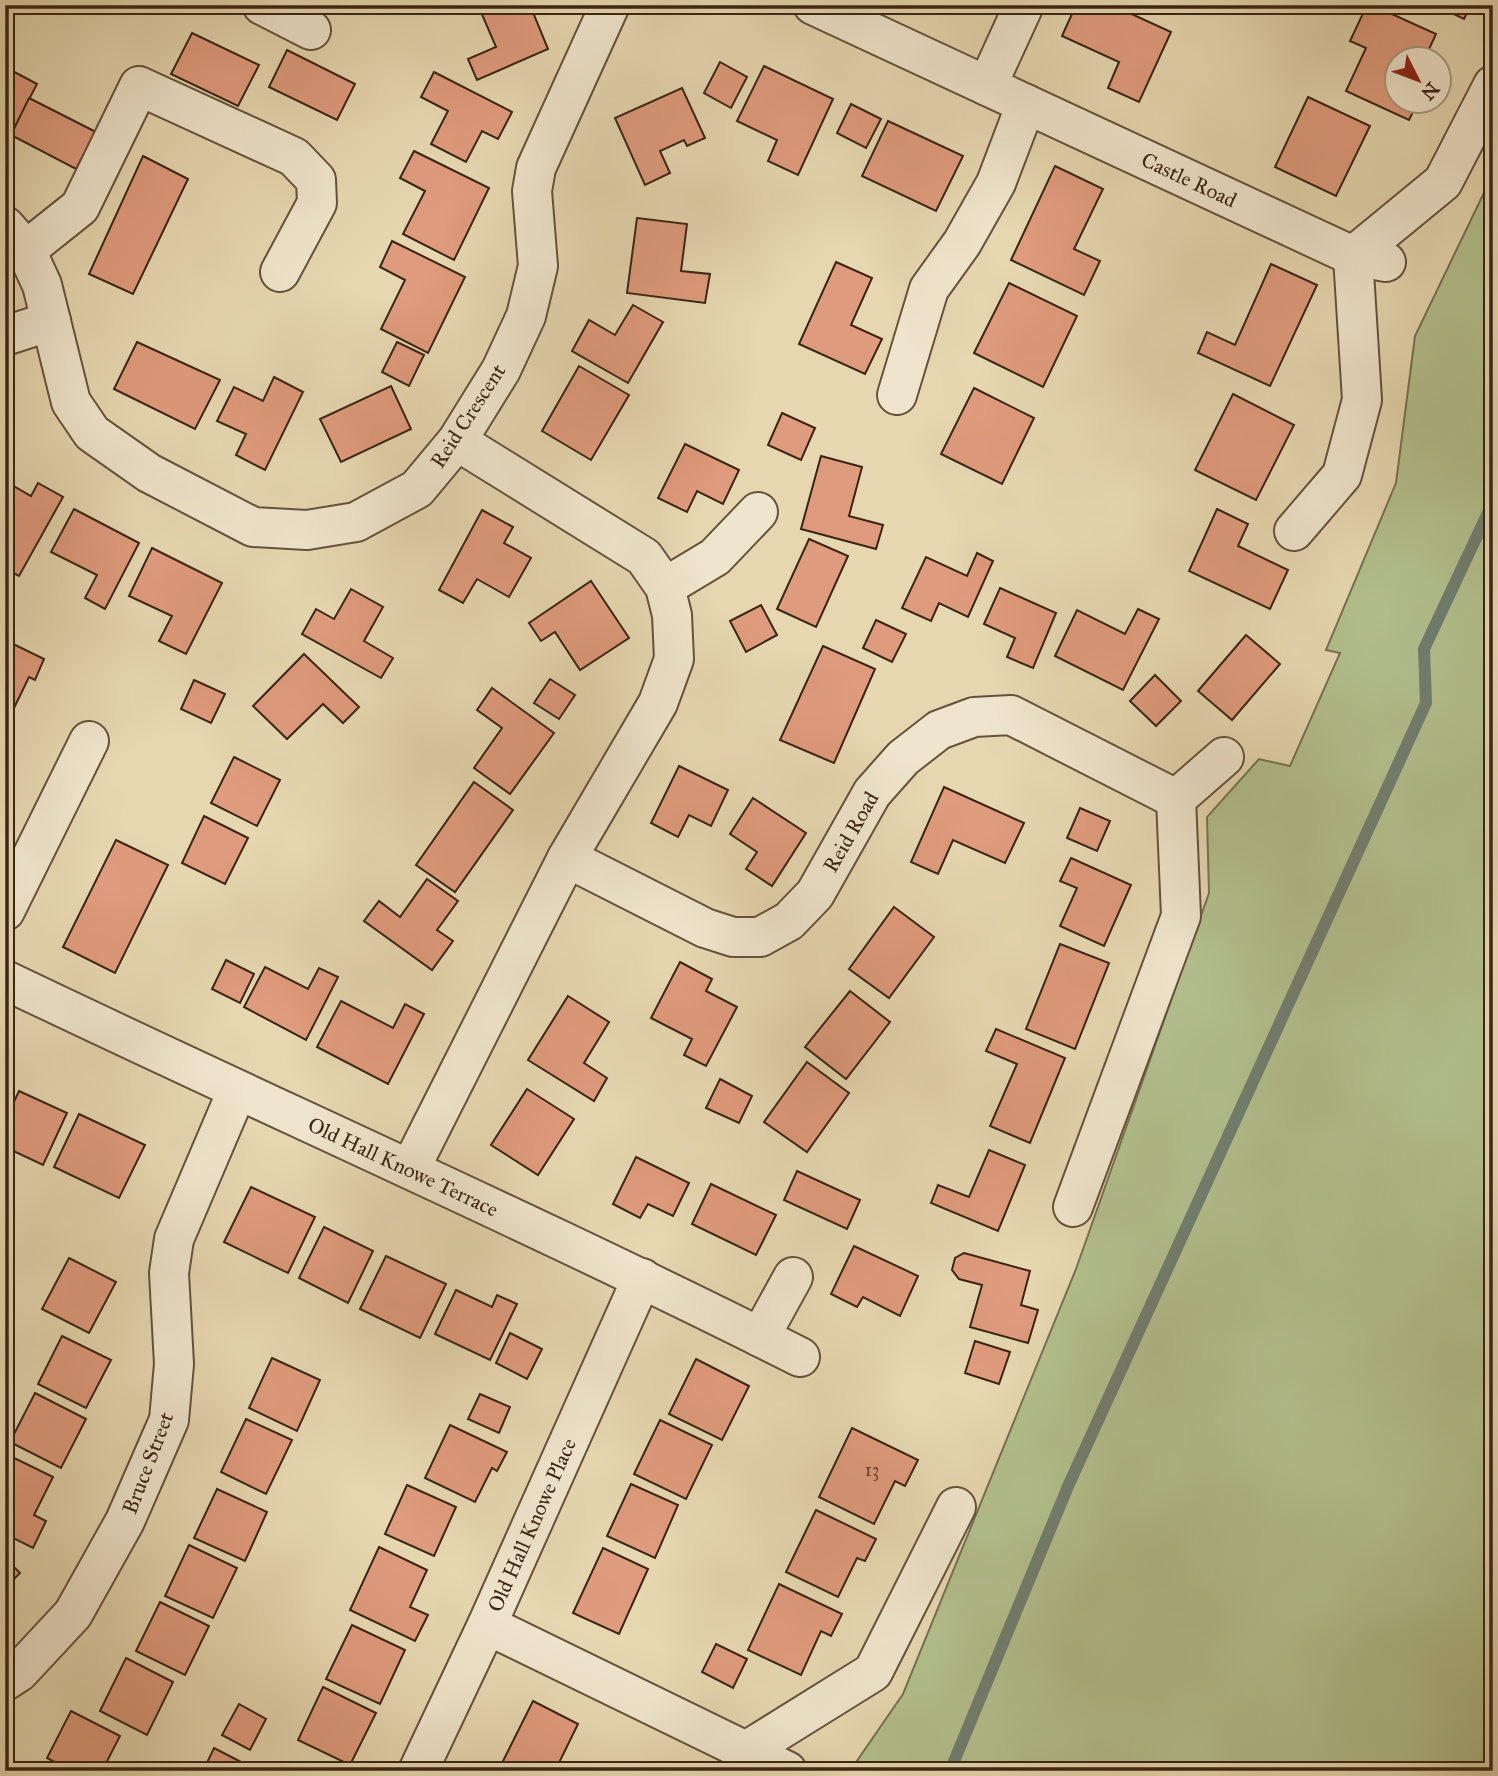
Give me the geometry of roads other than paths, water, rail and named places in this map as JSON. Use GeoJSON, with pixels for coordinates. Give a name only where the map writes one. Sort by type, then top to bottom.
{"type":"FeatureCollection","features":[{"type":"Feature","properties":{"kind":"street"},"geometry":{"type":"LineString","coordinates":[[262,5],[311,30]]}},
{"type":"Feature","properties":{"kind":"street","name":"Reid Crescent"},"geometry":{"type":"LineString","coordinates":[[280,272],[317,203],[316,180],[295,158],[139,86],[80,206],[15,238],[42,285],[71,402],[92,433],[149,473],[253,527],[307,530],[356,522],[417,489],[457,441],[501,370],[526,316],[538,266],[532,191],[536,168],[610,5]]}},
{"type":"Feature","properties":{"kind":"street","name":"Castle Road"},"geometry":{"type":"LineString","coordinates":[[813,5],[1369,259]]}},
{"type":"Feature","properties":{"kind":"street"},"geometry":{"type":"LineString","coordinates":[[988,86],[1024,5]]}},
{"type":"Feature","properties":{"kind":"street"},"geometry":{"type":"LineString","coordinates":[[1294,531],[1342,475],[1362,400],[1369,259],[1443,182],[1493,85]]}},
{"type":"Feature","properties":{"kind":"street"},"geometry":{"type":"LineString","coordinates":[[897,394],[929,289],[962,243],[996,183],[1026,104]]}},
{"type":"Feature","properties":{"kind":"street"},"geometry":{"type":"LineString","coordinates":[[5,335],[51,321]]}},
{"type":"Feature","properties":{"kind":"street"},"geometry":{"type":"LineString","coordinates":[[410,1169],[567,858],[658,703],[674,659],[672,615],[665,587],[644,557],[457,441]]}},
{"type":"Feature","properties":{"kind":"street"},"geometry":{"type":"LineString","coordinates":[[665,587],[715,557],[758,512]]}},
{"type":"Feature","properties":{"kind":"street","name":"Reid Road"},"geometry":{"type":"LineString","coordinates":[[567,858],[705,928],[733,937],[760,937],[789,920],[815,894],[872,793],[903,758],[939,730],[974,717],[1011,715],[1176,799]]}},
{"type":"Feature","properties":{"kind":"street"},"geometry":{"type":"LineString","coordinates":[[5,911],[89,741]]}},
{"type":"Feature","properties":{"kind":"street"},"geometry":{"type":"LineString","coordinates":[[1073,1207],[1181,916],[1176,799],[1224,757]]}},
{"type":"Feature","properties":{"kind":"street","name":"Old Hall Knowe Terrace"},"geometry":{"type":"LineString","coordinates":[[5,981],[642,1278],[800,1357]]}},
{"type":"Feature","properties":{"kind":"street","name":"Bruce Street"},"geometry":{"type":"LineString","coordinates":[[5,1681],[19,1672],[73,1614],[125,1521],[169,1420],[174,1364],[169,1273],[174,1239],[237,1091]]}},
{"type":"Feature","properties":{"kind":"street"},"geometry":{"type":"LineString","coordinates":[[760,1337],[793,1277]]}},
{"type":"Feature","properties":{"kind":"street","name":"Old Hall Knowe Place"},"geometry":{"type":"LineString","coordinates":[[418,1771],[487,1625],[642,1278]]}},
{"type":"Feature","properties":{"kind":"street"},"geometry":{"type":"LineString","coordinates":[[747,1761],[873,1672],[956,1507]]}},
{"type":"Feature","properties":{"kind":"street"},"geometry":{"type":"LineString","coordinates":[[487,1625],[747,1761],[787,1771]]}},
{"type":"Feature","properties":{"kind":"waterway"},"geometry":{"type":"LineString","coordinates":[[950,1771],[1069,1484],[1426,703],[1424,649],[1493,502]]}}]}
